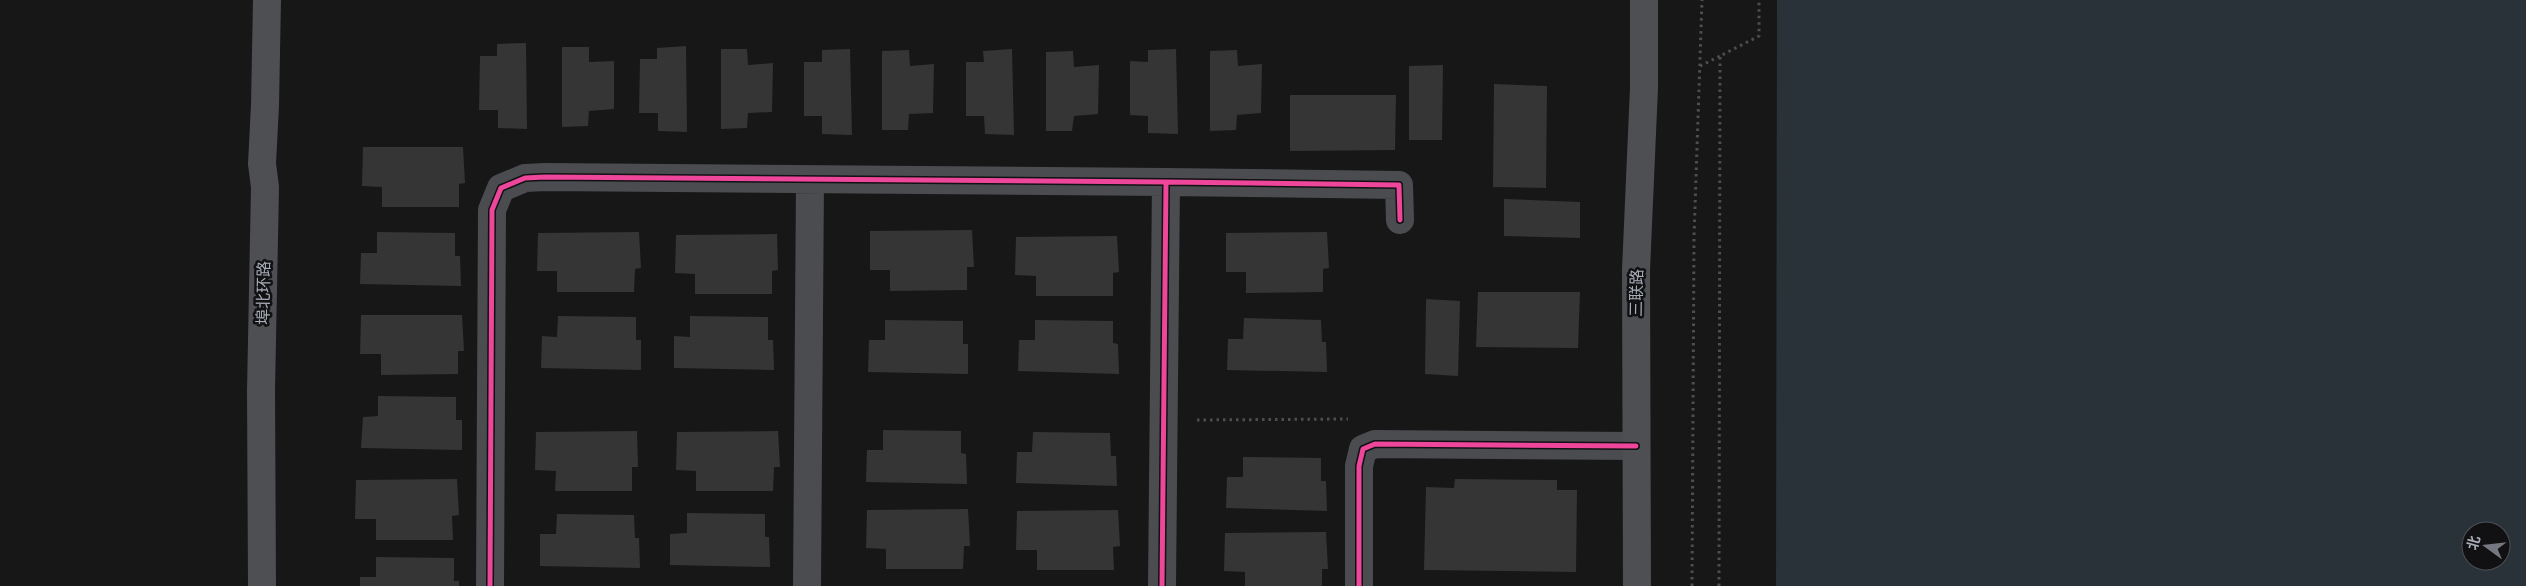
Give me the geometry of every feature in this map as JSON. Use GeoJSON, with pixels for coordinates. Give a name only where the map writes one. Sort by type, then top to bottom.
{"type":"FeatureCollection","features":[{"type":"Feature","properties":{"kind":"main road","name":"埠北环路"},"geometry":{"type":"LineString","coordinates":[[262,586],[261,391],[265,187],[262,164],[265,105],[266,0]]}},
{"type":"Feature","properties":{"kind":"main road","name":"三联路"},"geometry":{"type":"LineString","coordinates":[[1637,586],[1636,270],[1643,116],[1644,0]]}},
{"type":"Feature","properties":{"kind":"street"},"geometry":{"type":"LineString","coordinates":[[490,586],[492,210],[502,188],[525,178],[1399,185],[1400,220]]}},
{"type":"Feature","properties":{"kind":"street"},"geometry":{"type":"LineString","coordinates":[[807,586],[810,180]]}},
{"type":"Feature","properties":{"kind":"street"},"geometry":{"type":"LineString","coordinates":[[1162,586],[1166,182]]}},
{"type":"Feature","properties":{"kind":"street"},"geometry":{"type":"LineString","coordinates":[[1359,586],[1359,466],[1362,449],[1375,444],[1636,446]]}},
{"type":"Feature","properties":{"kind":"path"},"geometry":{"type":"LineString","coordinates":[[1692,586],[1694,237],[1702,0]]}},
{"type":"Feature","properties":{"kind":"path"},"geometry":{"type":"LineString","coordinates":[[1700,66],[1759,36],[1759,0]]}},
{"type":"Feature","properties":{"kind":"path"},"geometry":{"type":"LineString","coordinates":[[1719,586],[1720,56]]}},
{"type":"Feature","properties":{"kind":"path"},"geometry":{"type":"LineString","coordinates":[[1163,420],[1352,419]]}},
{"type":"Feature","properties":{"kind":"shaded area"},"geometry":{"type":"Polygon","coordinates":[[[1777,0],[2526,0],[2526,586],[1776,586],[1777,0]]]}},
{"type":"Feature","properties":{"kind":"building"},"geometry":{"type":"Polygon","coordinates":[[[526,43],[527,129],[498,128],[498,110],[479,110],[480,56],[497,56],[497,44],[526,43]]]}},
{"type":"Feature","properties":{"kind":"building"},"geometry":{"type":"Polygon","coordinates":[[[686,46],[687,132],[658,131],[658,113],[639,113],[640,59],[657,59],[657,48],[686,46]]]}},
{"type":"Feature","properties":{"kind":"building"},"geometry":{"type":"Polygon","coordinates":[[[562,47],[589,47],[589,62],[614,61],[614,109],[589,111],[588,126],[562,127],[562,47]]]}},
{"type":"Feature","properties":{"kind":"building"},"geometry":{"type":"Polygon","coordinates":[[[721,49],[747,49],[748,65],[773,63],[772,112],[748,113],[747,128],[721,129],[721,49]]]}},
{"type":"Feature","properties":{"kind":"building"},"geometry":{"type":"Polygon","coordinates":[[[850,49],[852,135],[822,134],[822,116],[804,116],[804,62],[822,62],[822,50],[850,49]]]}},
{"type":"Feature","properties":{"kind":"building"},"geometry":{"type":"Polygon","coordinates":[[[1012,49],[1014,135],[985,134],[984,116],[966,116],[966,62],[984,62],[983,51],[1012,49]]]}},
{"type":"Feature","properties":{"kind":"building"},"geometry":{"type":"Polygon","coordinates":[[[1176,49],[1178,134],[1148,133],[1148,116],[1130,115],[1130,61],[1148,62],[1148,50],[1176,49]]]}},
{"type":"Feature","properties":{"kind":"building"},"geometry":{"type":"Polygon","coordinates":[[[909,50],[910,66],[934,64],[933,113],[909,114],[908,130],[882,130],[882,51],[909,50]]]}},
{"type":"Feature","properties":{"kind":"building"},"geometry":{"type":"Polygon","coordinates":[[[1237,50],[1238,66],[1262,64],[1261,113],[1237,115],[1236,130],[1210,131],[1210,51],[1237,50]]]}},
{"type":"Feature","properties":{"kind":"building"},"geometry":{"type":"Polygon","coordinates":[[[1073,51],[1074,67],[1099,65],[1098,114],[1074,116],[1072,131],[1046,131],[1046,52],[1073,51]]]}},
{"type":"Feature","properties":{"kind":"building"},"geometry":{"type":"Polygon","coordinates":[[[1443,65],[1442,140],[1409,140],[1409,66],[1443,65]]]}},
{"type":"Feature","properties":{"kind":"building"},"geometry":{"type":"Polygon","coordinates":[[[1494,84],[1547,86],[1546,188],[1493,187],[1494,84]]]}},
{"type":"Feature","properties":{"kind":"building"},"geometry":{"type":"Polygon","coordinates":[[[1290,95],[1396,95],[1395,150],[1290,151],[1290,95]]]}},
{"type":"Feature","properties":{"kind":"building"},"geometry":{"type":"Polygon","coordinates":[[[363,147],[463,147],[465,183],[459,184],[459,207],[382,207],[382,187],[362,186],[363,147]]]}},
{"type":"Feature","properties":{"kind":"building"},"geometry":{"type":"Polygon","coordinates":[[[1504,199],[1580,202],[1580,238],[1504,236],[1504,199]]]}},
{"type":"Feature","properties":{"kind":"building"},"geometry":{"type":"Polygon","coordinates":[[[972,230],[974,267],[967,267],[967,290],[890,291],[890,270],[870,270],[870,231],[972,230]]]}},
{"type":"Feature","properties":{"kind":"building"},"geometry":{"type":"Polygon","coordinates":[[[377,232],[455,233],[455,256],[460,256],[461,286],[360,284],[361,253],[377,253],[377,232]]]}},
{"type":"Feature","properties":{"kind":"building"},"geometry":{"type":"Polygon","coordinates":[[[639,232],[641,268],[635,269],[634,292],[557,292],[557,271],[537,271],[538,233],[639,232]]]}},
{"type":"Feature","properties":{"kind":"building"},"geometry":{"type":"Polygon","coordinates":[[[1327,232],[1329,268],[1323,269],[1323,292],[1246,293],[1246,272],[1226,272],[1226,233],[1327,232]]]}},
{"type":"Feature","properties":{"kind":"building"},"geometry":{"type":"Polygon","coordinates":[[[777,234],[778,270],[772,271],[772,294],[695,294],[695,274],[675,273],[676,235],[777,234]]]}},
{"type":"Feature","properties":{"kind":"building"},"geometry":{"type":"Polygon","coordinates":[[[1117,236],[1119,272],[1113,273],[1113,296],[1036,296],[1036,276],[1015,275],[1016,237],[1117,236]]]}},
{"type":"Feature","properties":{"kind":"building"},"geometry":{"type":"Polygon","coordinates":[[[1478,292],[1580,292],[1578,348],[1476,347],[1478,292]]]}},
{"type":"Feature","properties":{"kind":"building"},"geometry":{"type":"Polygon","coordinates":[[[1426,299],[1460,301],[1458,376],[1425,374],[1426,299]]]}},
{"type":"Feature","properties":{"kind":"building"},"geometry":{"type":"Polygon","coordinates":[[[361,315],[462,315],[464,351],[458,351],[458,374],[381,375],[381,354],[360,354],[361,315]]]}},
{"type":"Feature","properties":{"kind":"building"},"geometry":{"type":"Polygon","coordinates":[[[558,316],[636,317],[636,340],[641,340],[641,370],[541,368],[542,336],[557,337],[558,316]]]}},
{"type":"Feature","properties":{"kind":"building"},"geometry":{"type":"Polygon","coordinates":[[[690,316],[768,317],[768,340],[773,340],[774,370],[674,368],[674,336],[690,337],[690,316]]]}},
{"type":"Feature","properties":{"kind":"building"},"geometry":{"type":"Polygon","coordinates":[[[1244,318],[1321,320],[1322,342],[1326,342],[1327,372],[1227,370],[1228,339],[1243,339],[1244,318]]]}},
{"type":"Feature","properties":{"kind":"building"},"geometry":{"type":"Polygon","coordinates":[[[885,320],[963,321],[963,344],[968,344],[968,374],[868,372],[869,340],[885,340],[885,320]]]}},
{"type":"Feature","properties":{"kind":"building"},"geometry":{"type":"Polygon","coordinates":[[[1035,320],[1113,321],[1113,343],[1118,344],[1119,374],[1018,371],[1019,340],[1035,340],[1035,320]]]}},
{"type":"Feature","properties":{"kind":"building"},"geometry":{"type":"Polygon","coordinates":[[[378,396],[456,397],[456,420],[462,420],[462,450],[361,448],[363,417],[378,416],[378,396]]]}},
{"type":"Feature","properties":{"kind":"building"},"geometry":{"type":"Polygon","coordinates":[[[883,430],[961,431],[961,453],[966,454],[967,484],[866,482],[867,450],[883,450],[883,430]]]}},
{"type":"Feature","properties":{"kind":"building"},"geometry":{"type":"Polygon","coordinates":[[[637,431],[638,467],[632,467],[632,491],[555,491],[556,471],[535,470],[536,432],[637,431]]]}},
{"type":"Feature","properties":{"kind":"building"},"geometry":{"type":"Polygon","coordinates":[[[778,431],[780,467],[774,467],[773,491],[696,491],[696,471],[676,470],[677,432],[778,431]]]}},
{"type":"Feature","properties":{"kind":"building"},"geometry":{"type":"Polygon","coordinates":[[[1033,432],[1110,433],[1111,456],[1116,456],[1117,486],[1016,483],[1017,452],[1032,452],[1033,432]]]}},
{"type":"Feature","properties":{"kind":"building"},"geometry":{"type":"Polygon","coordinates":[[[1243,457],[1321,458],[1321,481],[1326,481],[1327,511],[1226,508],[1227,477],[1243,477],[1243,457]]]}},
{"type":"Feature","properties":{"kind":"building"},"geometry":{"type":"Polygon","coordinates":[[[457,479],[459,515],[452,516],[453,540],[376,540],[376,519],[355,519],[356,480],[457,479]]]}},
{"type":"Feature","properties":{"kind":"building"},"geometry":{"type":"Polygon","coordinates":[[[1455,479],[1557,480],[1557,490],[1577,490],[1576,572],[1424,570],[1426,487],[1454,488],[1455,479]]]}},
{"type":"Feature","properties":{"kind":"building"},"geometry":{"type":"Polygon","coordinates":[[[968,509],[970,546],[964,546],[963,569],[886,569],[886,549],[866,548],[867,510],[968,509]]]}},
{"type":"Feature","properties":{"kind":"building"},"geometry":{"type":"Polygon","coordinates":[[[1118,510],[1120,546],[1113,547],[1114,570],[1037,570],[1037,550],[1016,550],[1017,511],[1118,510]]]}},
{"type":"Feature","properties":{"kind":"building"},"geometry":{"type":"Polygon","coordinates":[[[687,513],[765,514],[765,537],[769,537],[770,567],[670,565],[670,534],[687,533],[687,513]]]}},
{"type":"Feature","properties":{"kind":"building"},"geometry":{"type":"Polygon","coordinates":[[[557,514],[634,515],[635,538],[639,538],[640,568],[540,566],[540,534],[556,534],[557,514]]]}},
{"type":"Feature","properties":{"kind":"building"},"geometry":{"type":"Polygon","coordinates":[[[1326,532],[1328,569],[1322,569],[1322,586],[1245,586],[1245,572],[1224,571],[1225,533],[1326,532]]]}},
{"type":"Feature","properties":{"kind":"building"},"geometry":{"type":"Polygon","coordinates":[[[376,557],[454,558],[454,581],[459,581],[459,586],[360,586],[360,577],[376,577],[376,557]]]}},
{"type":"Feature","properties":{"kind":"cycle path"},"geometry":{"type":"LineString","coordinates":[[490,586],[492,210],[501,188],[525,178],[545,177],[1166,182]]}},
{"type":"Feature","properties":{"kind":"cycle path"},"geometry":{"type":"LineString","coordinates":[[1162,586],[1166,182],[1399,185],[1400,220]]}},
{"type":"Feature","properties":{"kind":"cycle path"},"geometry":{"type":"LineString","coordinates":[[1359,586],[1359,466],[1363,449],[1375,444],[1636,446]]}}]}
